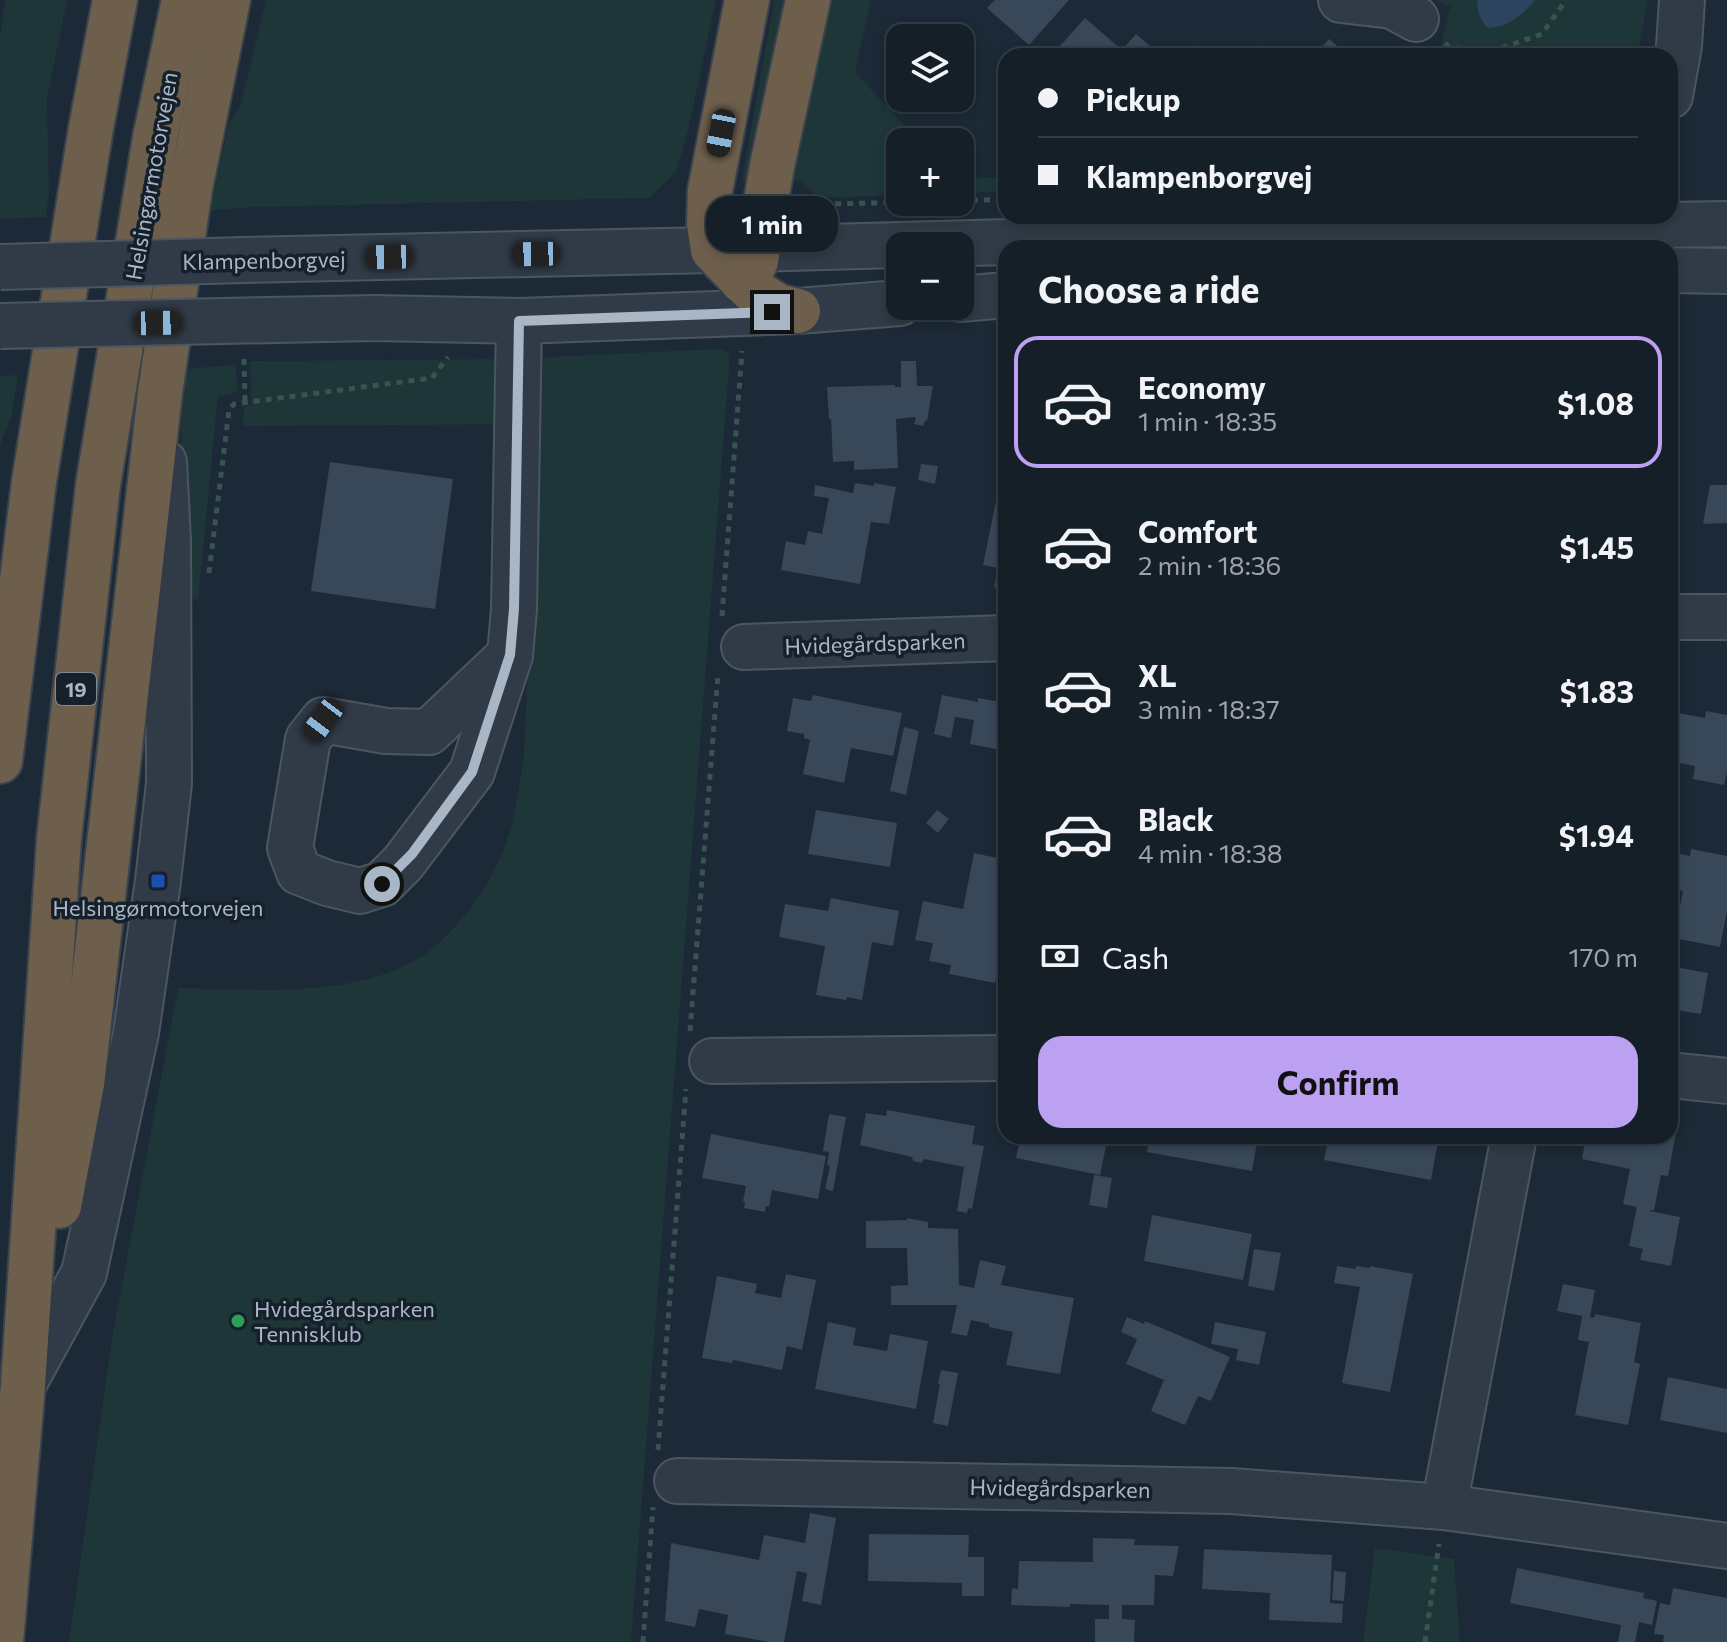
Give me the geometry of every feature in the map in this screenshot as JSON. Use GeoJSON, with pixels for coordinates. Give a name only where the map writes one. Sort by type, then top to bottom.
{"type":"FeatureCollection","features":[{"type":"Feature","properties":{"kind":"highway"},"geometry":{"type":"LineString","coordinates":[[0,761],[34,482],[91,128],[115,0]]}},
{"type":"Feature","properties":{"kind":"highway","name":"Helsingørmotorvejen"},"geometry":{"type":"LineString","coordinates":[[1,1642],[23,1385],[59,839],[98,485],[155,138],[184,0]]}},
{"type":"Feature","properties":{"kind":"highway"},"geometry":{"type":"LineString","coordinates":[[23,1385],[82,1084],[160,393],[190,189],[228,0]]}},
{"type":"Feature","properties":{"kind":"highway"},"geometry":{"type":"LineString","coordinates":[[747,0],[710,191],[709,224],[739,273],[764,299],[798,311]]}},
{"type":"Feature","properties":{"kind":"highway"},"geometry":{"type":"LineString","coordinates":[[739,273],[772,166],[808,0]]}},
{"type":"Feature","properties":{"kind":"street"},"geometry":{"type":"LineString","coordinates":[[1341,0],[1392,6],[1416,19]]}},
{"type":"Feature","properties":{"kind":"street"},"geometry":{"type":"LineString","coordinates":[[1678,52],[1682,0]]}},
{"type":"Feature","properties":{"kind":"street"},"geometry":{"type":"LineString","coordinates":[[1679,46],[1703,0]]}},
{"type":"Feature","properties":{"kind":"street","name":"Klampenborgvej"},"geometry":{"type":"LineString","coordinates":[[1446,240],[1727,224]]}},
{"type":"Feature","properties":{"kind":"street","name":"Klampenborgvej"},"geometry":{"type":"LineString","coordinates":[[0,267],[244,260],[739,273],[998,261]]}},
{"type":"Feature","properties":{"kind":"street"},"geometry":{"type":"LineString","coordinates":[[0,295],[124,263]]}},
{"type":"Feature","properties":{"kind":"street"},"geometry":{"type":"LineString","coordinates":[[1678,270],[1727,271]]}},
{"type":"Feature","properties":{"kind":"street","name":"Klampenborgvej"},"geometry":{"type":"LineString","coordinates":[[0,326],[375,318],[499,321],[739,273]]}},
{"type":"Feature","properties":{"kind":"street"},"geometry":{"type":"LineString","coordinates":[[375,318],[460,298],[726,286],[739,273]]}},
{"type":"Feature","properties":{"kind":"street"},"geometry":{"type":"LineString","coordinates":[[974,298],[998,296]]}},
{"type":"Feature","properties":{"kind":"street"},"geometry":{"type":"LineString","coordinates":[[798,311],[886,304]]}},
{"type":"Feature","properties":{"kind":"street"},"geometry":{"type":"LineString","coordinates":[[499,321],[514,609],[510,655],[472,772],[403,863],[382,884],[360,891],[299,872],[290,848],[308,739],[323,720],[386,731],[429,732],[510,655]]}},
{"type":"Feature","properties":{"kind":"street"},"geometry":{"type":"LineString","coordinates":[[1678,617],[1727,617]]}},
{"type":"Feature","properties":{"kind":"street","name":"Hvidegårdsparken"},"geometry":{"type":"LineString","coordinates":[[728,642],[998,638]]}},
{"type":"Feature","properties":{"kind":"street"},"geometry":{"type":"LineString","coordinates":[[696,1061],[998,1058]]}},
{"type":"Feature","properties":{"kind":"street"},"geometry":{"type":"LineString","coordinates":[[1678,1076],[1727,1081]]}},
{"type":"Feature","properties":{"kind":"street"},"geometry":{"type":"LineString","coordinates":[[1444,1507],[1512,1144]]}},
{"type":"Feature","properties":{"kind":"street","name":"Hvidegårdsparken"},"geometry":{"type":"LineString","coordinates":[[663,1480],[1231,1491],[1444,1507],[1727,1546]]}},
{"type":"Feature","properties":{"kind":"path"},"geometry":{"type":"LineString","coordinates":[[1503,48],[1542,34],[1566,0]]}},
{"type":"Feature","properties":{"kind":"path"},"geometry":{"type":"LineString","coordinates":[[1416,19],[1448,46],[1456,48]]}},
{"type":"Feature","properties":{"kind":"path"},"geometry":{"type":"LineString","coordinates":[[974,200],[998,199]]}},
{"type":"Feature","properties":{"kind":"path"},"geometry":{"type":"LineString","coordinates":[[643,1642],[663,1480],[728,642],[739,273]]}},
{"type":"Feature","properties":{"kind":"path"},"geometry":{"type":"LineString","coordinates":[[208,583],[229,410],[234,404],[432,378],[499,321]]}},
{"type":"Feature","properties":{"kind":"path"},"geometry":{"type":"LineString","coordinates":[[1425,1642],[1444,1507]]}},
{"type":"Feature","properties":{"kind":"green space"},"geometry":{"type":"Polygon","coordinates":[[[5,0],[67,0],[47,99],[49,193],[46,217],[0,219],[0,38],[5,0]]]}},
{"type":"Feature","properties":{"kind":"green space"},"geometry":{"type":"Polygon","coordinates":[[[266,0],[716,0],[688,131],[676,172],[649,198],[210,210],[229,123],[241,105],[266,0]]]}},
{"type":"Feature","properties":{"kind":"green space"},"geometry":{"type":"Polygon","coordinates":[[[774,0],[786,0],[749,182],[742,180],[774,0]]]}},
{"type":"Feature","properties":{"kind":"green space"},"geometry":{"type":"Polygon","coordinates":[[[824,0],[871,0],[855,72],[886,106],[886,112],[892,112],[906,128],[886,128],[886,196],[819,198],[801,181],[792,180],[790,166],[824,0]]]}},
{"type":"Feature","properties":{"kind":"green space"},"geometry":{"type":"Polygon","coordinates":[[[1648,0],[1639,48],[1441,48],[1450,6],[1438,2],[1648,0]]]}},
{"type":"Feature","properties":{"kind":"green space"},"geometry":{"type":"Polygon","coordinates":[[[998,177],[998,191],[974,192],[974,178],[998,177]]]}},
{"type":"Feature","properties":{"kind":"green space"},"geometry":{"type":"Polygon","coordinates":[[[720,349],[730,354],[631,1642],[69,1642],[112,1338],[178,988],[278,990],[337,985],[388,973],[412,962],[445,937],[487,883],[511,827],[518,796],[524,753],[539,424],[242,426],[244,407],[251,405],[250,361],[503,359],[720,349]]]}},
{"type":"Feature","properties":{"kind":"green space"},"geometry":{"type":"Polygon","coordinates":[[[235,365],[238,392],[218,396],[198,600],[190,598],[192,528],[183,528],[183,369],[235,365]]]}},
{"type":"Feature","properties":{"kind":"green space"},"geometry":{"type":"Polygon","coordinates":[[[18,375],[11,417],[0,445],[0,376],[18,375]]]}},
{"type":"Feature","properties":{"kind":"green space"},"geometry":{"type":"Polygon","coordinates":[[[1375,1548],[1454,1559],[1460,1642],[1363,1642],[1375,1548]]]}},
{"type":"Feature","properties":{"kind":"water"},"geometry":{"type":"Polygon","coordinates":[[[1477,0],[1535,0],[1514,19],[1488,28],[1480,15],[1477,0]]]}},
{"type":"Feature","properties":{"kind":"building"},"geometry":{"type":"Polygon","coordinates":[[[995,0],[1069,0],[1029,45],[987,8],[995,0]]]}},
{"type":"Feature","properties":{"kind":"building"},"geometry":{"type":"Polygon","coordinates":[[[1085,18],[1120,48],[1058,48],[1085,18]]]}},
{"type":"Feature","properties":{"kind":"building"},"geometry":{"type":"Polygon","coordinates":[[[1136,34],[1152,48],[1124,48],[1136,34]]]}},
{"type":"Feature","properties":{"kind":"building"},"geometry":{"type":"Polygon","coordinates":[[[1329,39],[1340,48],[1321,48],[1329,39]]]}},
{"type":"Feature","properties":{"kind":"building"},"geometry":{"type":"Polygon","coordinates":[[[901,361],[916,361],[917,386],[933,386],[927,421],[923,426],[914,424],[914,417],[896,419],[898,468],[854,470],[854,461],[833,462],[827,387],[901,387],[901,361]]]}},
{"type":"Feature","properties":{"kind":"building"},"geometry":{"type":"Polygon","coordinates":[[[330,462],[453,479],[435,609],[311,591],[330,462]]]}},
{"type":"Feature","properties":{"kind":"building"},"geometry":{"type":"Polygon","coordinates":[[[921,464],[938,466],[935,484],[918,480],[921,464]]]}},
{"type":"Feature","properties":{"kind":"building"},"geometry":{"type":"Polygon","coordinates":[[[855,483],[896,487],[889,524],[871,522],[860,584],[781,570],[786,541],[805,545],[808,531],[822,534],[829,498],[814,496],[815,485],[853,493],[855,483]]]}},
{"type":"Feature","properties":{"kind":"building"},"geometry":{"type":"Polygon","coordinates":[[[1710,485],[1727,485],[1727,523],[1703,524],[1710,485]]]}},
{"type":"Feature","properties":{"kind":"building"},"geometry":{"type":"Polygon","coordinates":[[[998,491],[998,568],[983,565],[998,491]]]}},
{"type":"Feature","properties":{"kind":"building"},"geometry":{"type":"Polygon","coordinates":[[[813,695],[902,713],[893,756],[851,748],[844,783],[803,774],[810,740],[804,738],[804,734],[787,731],[793,698],[811,701],[813,695]]]}},
{"type":"Feature","properties":{"kind":"building"},"geometry":{"type":"Polygon","coordinates":[[[942,695],[978,702],[978,698],[998,702],[998,749],[970,744],[974,720],[955,717],[951,738],[934,734],[942,695]]]}},
{"type":"Feature","properties":{"kind":"building"},"geometry":{"type":"Polygon","coordinates":[[[1706,711],[1727,715],[1727,772],[1724,785],[1693,779],[1695,766],[1678,763],[1678,713],[1705,718],[1706,711]]]}},
{"type":"Feature","properties":{"kind":"building"},"geometry":{"type":"Polygon","coordinates":[[[904,727],[919,731],[906,795],[890,791],[904,727]]]}},
{"type":"Feature","properties":{"kind":"building"},"geometry":{"type":"Polygon","coordinates":[[[816,810],[897,823],[890,867],[808,854],[816,810]]]}},
{"type":"Feature","properties":{"kind":"building"},"geometry":{"type":"Polygon","coordinates":[[[937,810],[949,819],[938,833],[926,823],[937,810]]]}},
{"type":"Feature","properties":{"kind":"building"},"geometry":{"type":"Polygon","coordinates":[[[1691,849],[1727,856],[1727,911],[1720,947],[1678,939],[1683,891],[1678,890],[1678,854],[1690,856],[1691,849]]]}},
{"type":"Feature","properties":{"kind":"building"},"geometry":{"type":"Polygon","coordinates":[[[974,853],[998,858],[998,968],[995,983],[949,974],[951,965],[929,961],[933,943],[915,940],[923,901],[963,909],[974,853]]]}},
{"type":"Feature","properties":{"kind":"building"},"geometry":{"type":"Polygon","coordinates":[[[831,898],[899,911],[893,946],[872,942],[862,1000],[816,995],[825,946],[779,937],[785,904],[828,911],[831,898]]]}},
{"type":"Feature","properties":{"kind":"building"},"geometry":{"type":"Polygon","coordinates":[[[1678,968],[1708,973],[1701,1014],[1678,1010],[1678,968]]]}},
{"type":"Feature","properties":{"kind":"building"},"geometry":{"type":"Polygon","coordinates":[[[887,1110],[975,1126],[972,1144],[984,1146],[972,1209],[968,1208],[967,1213],[957,1211],[964,1167],[924,1159],[922,1163],[913,1161],[912,1157],[860,1145],[866,1113],[886,1116],[887,1110]]]}},
{"type":"Feature","properties":{"kind":"building"},"geometry":{"type":"Polygon","coordinates":[[[829,1114],[846,1117],[833,1191],[825,1189],[830,1166],[827,1165],[829,1152],[823,1151],[829,1114]]]}},
{"type":"Feature","properties":{"kind":"building"},"geometry":{"type":"Polygon","coordinates":[[[711,1134],[826,1156],[818,1199],[772,1190],[765,1212],[744,1208],[746,1186],[702,1178],[711,1134]]]}},
{"type":"Feature","properties":{"kind":"building"},"geometry":{"type":"Polygon","coordinates":[[[1019,1144],[1106,1144],[1100,1175],[1016,1158],[1019,1144]]]}},
{"type":"Feature","properties":{"kind":"building"},"geometry":{"type":"Polygon","coordinates":[[[1148,1144],[1257,1144],[1252,1171],[1147,1152],[1148,1144]]]}},
{"type":"Feature","properties":{"kind":"building"},"geometry":{"type":"Polygon","coordinates":[[[1317,1144],[1438,1144],[1431,1180],[1324,1160],[1327,1146],[1317,1144]]]}},
{"type":"Feature","properties":{"kind":"building"},"geometry":{"type":"Polygon","coordinates":[[[1585,1144],[1674,1144],[1668,1176],[1661,1175],[1654,1210],[1650,1211],[1680,1217],[1671,1266],[1640,1260],[1643,1249],[1629,1246],[1637,1207],[1623,1204],[1630,1169],[1582,1159],[1585,1144]]]}},
{"type":"Feature","properties":{"kind":"building"},"geometry":{"type":"Polygon","coordinates":[[[1094,1175],[1112,1178],[1107,1208],[1089,1205],[1094,1175]]]}},
{"type":"Feature","properties":{"kind":"building"},"geometry":{"type":"Polygon","coordinates":[[[1152,1215],[1252,1234],[1243,1280],[1144,1261],[1152,1215]]]}},
{"type":"Feature","properties":{"kind":"building"},"geometry":{"type":"Polygon","coordinates":[[[907,1218],[928,1222],[928,1228],[958,1229],[959,1285],[974,1288],[980,1260],[1006,1266],[1001,1285],[1074,1298],[1060,1374],[1006,1365],[1013,1332],[971,1320],[967,1336],[951,1333],[957,1305],[891,1305],[891,1286],[908,1285],[907,1248],[866,1248],[866,1221],[907,1218]]]}},
{"type":"Feature","properties":{"kind":"building"},"geometry":{"type":"Polygon","coordinates":[[[1254,1249],[1281,1253],[1274,1291],[1248,1286],[1254,1249]]]}},
{"type":"Feature","properties":{"kind":"building"},"geometry":{"type":"Polygon","coordinates":[[[1337,1266],[1356,1269],[1356,1266],[1370,1266],[1413,1274],[1390,1392],[1342,1383],[1360,1287],[1334,1283],[1337,1266]]]}},
{"type":"Feature","properties":{"kind":"building"},"geometry":{"type":"Polygon","coordinates":[[[786,1274],[816,1280],[802,1350],[787,1346],[782,1370],[733,1360],[732,1363],[702,1358],[717,1276],[757,1284],[755,1293],[781,1298],[786,1274]]]}},
{"type":"Feature","properties":{"kind":"building"},"geometry":{"type":"Polygon","coordinates":[[[1563,1284],[1595,1290],[1590,1317],[1594,1318],[1595,1314],[1641,1323],[1634,1362],[1640,1364],[1628,1425],[1575,1415],[1589,1342],[1578,1340],[1582,1316],[1557,1311],[1563,1284]]]}},
{"type":"Feature","properties":{"kind":"building"},"geometry":{"type":"Polygon","coordinates":[[[1127,1317],[1144,1324],[1145,1321],[1230,1357],[1211,1401],[1198,1396],[1185,1425],[1151,1411],[1164,1380],[1126,1364],[1137,1339],[1121,1332],[1127,1317]]]}},
{"type":"Feature","properties":{"kind":"building"},"geometry":{"type":"Polygon","coordinates":[[[828,1322],[856,1328],[853,1345],[887,1351],[890,1334],[928,1341],[916,1409],[815,1389],[828,1322]]]}},
{"type":"Feature","properties":{"kind":"building"},"geometry":{"type":"Polygon","coordinates":[[[1215,1322],[1266,1332],[1259,1365],[1236,1360],[1238,1349],[1211,1344],[1215,1322]]]}},
{"type":"Feature","properties":{"kind":"building"},"geometry":{"type":"Polygon","coordinates":[[[941,1370],[958,1373],[948,1426],[933,1423],[941,1370]]]}},
{"type":"Feature","properties":{"kind":"building"},"geometry":{"type":"Polygon","coordinates":[[[1668,1377],[1727,1389],[1727,1433],[1660,1420],[1668,1377]]]}},
{"type":"Feature","properties":{"kind":"building"},"geometry":{"type":"Polygon","coordinates":[[[810,1513],[836,1518],[821,1605],[802,1601],[807,1573],[797,1571],[784,1642],[725,1634],[728,1615],[699,1609],[695,1627],[665,1621],[671,1543],[759,1560],[764,1535],[805,1543],[810,1513]]]}},
{"type":"Feature","properties":{"kind":"building"},"geometry":{"type":"Polygon","coordinates":[[[869,1534],[969,1535],[968,1557],[984,1557],[984,1596],[962,1596],[962,1583],[868,1581],[869,1534]]]}},
{"type":"Feature","properties":{"kind":"building"},"geometry":{"type":"Polygon","coordinates":[[[1093,1538],[1135,1539],[1134,1545],[1179,1546],[1173,1576],[1155,1575],[1154,1605],[1122,1605],[1122,1619],[1135,1620],[1134,1642],[1095,1642],[1095,1619],[1109,1619],[1109,1605],[1011,1605],[1012,1588],[1018,1589],[1019,1561],[1093,1562],[1093,1538]]]}},
{"type":"Feature","properties":{"kind":"building"},"geometry":{"type":"Polygon","coordinates":[[[1204,1549],[1332,1555],[1330,1603],[1343,1604],[1342,1623],[1269,1620],[1270,1593],[1202,1589],[1204,1549]]]}},
{"type":"Feature","properties":{"kind":"building"},"geometry":{"type":"Polygon","coordinates":[[[1517,1568],[1644,1593],[1643,1598],[1657,1601],[1652,1625],[1639,1622],[1635,1642],[1618,1642],[1621,1625],[1510,1603],[1517,1568]]]}},
{"type":"Feature","properties":{"kind":"building"},"geometry":{"type":"Polygon","coordinates":[[[1334,1571],[1346,1572],[1344,1601],[1332,1600],[1334,1571]]]}},
{"type":"Feature","properties":{"kind":"building"},"geometry":{"type":"Polygon","coordinates":[[[1673,1588],[1727,1598],[1727,1642],[1663,1642],[1664,1635],[1654,1634],[1660,1603],[1670,1605],[1673,1588]]]}},
{"type":"Feature","properties":{"kind":"place","name":"Helsingørmotorvejen"},"geometry":{"type":"Point","coordinates":[158,881]}},
{"type":"Feature","properties":{"kind":"place","name":"Hvidegårdsparken Tennisklub"},"geometry":{"type":"Point","coordinates":[238,1321]}},
{"type":"Feature","properties":{"kind":"route"},"geometry":{"type":"LineString","coordinates":[[382,884],[412,854],[472,772],[510,655],[514,609],[519,321],[772,312]]}}]}
